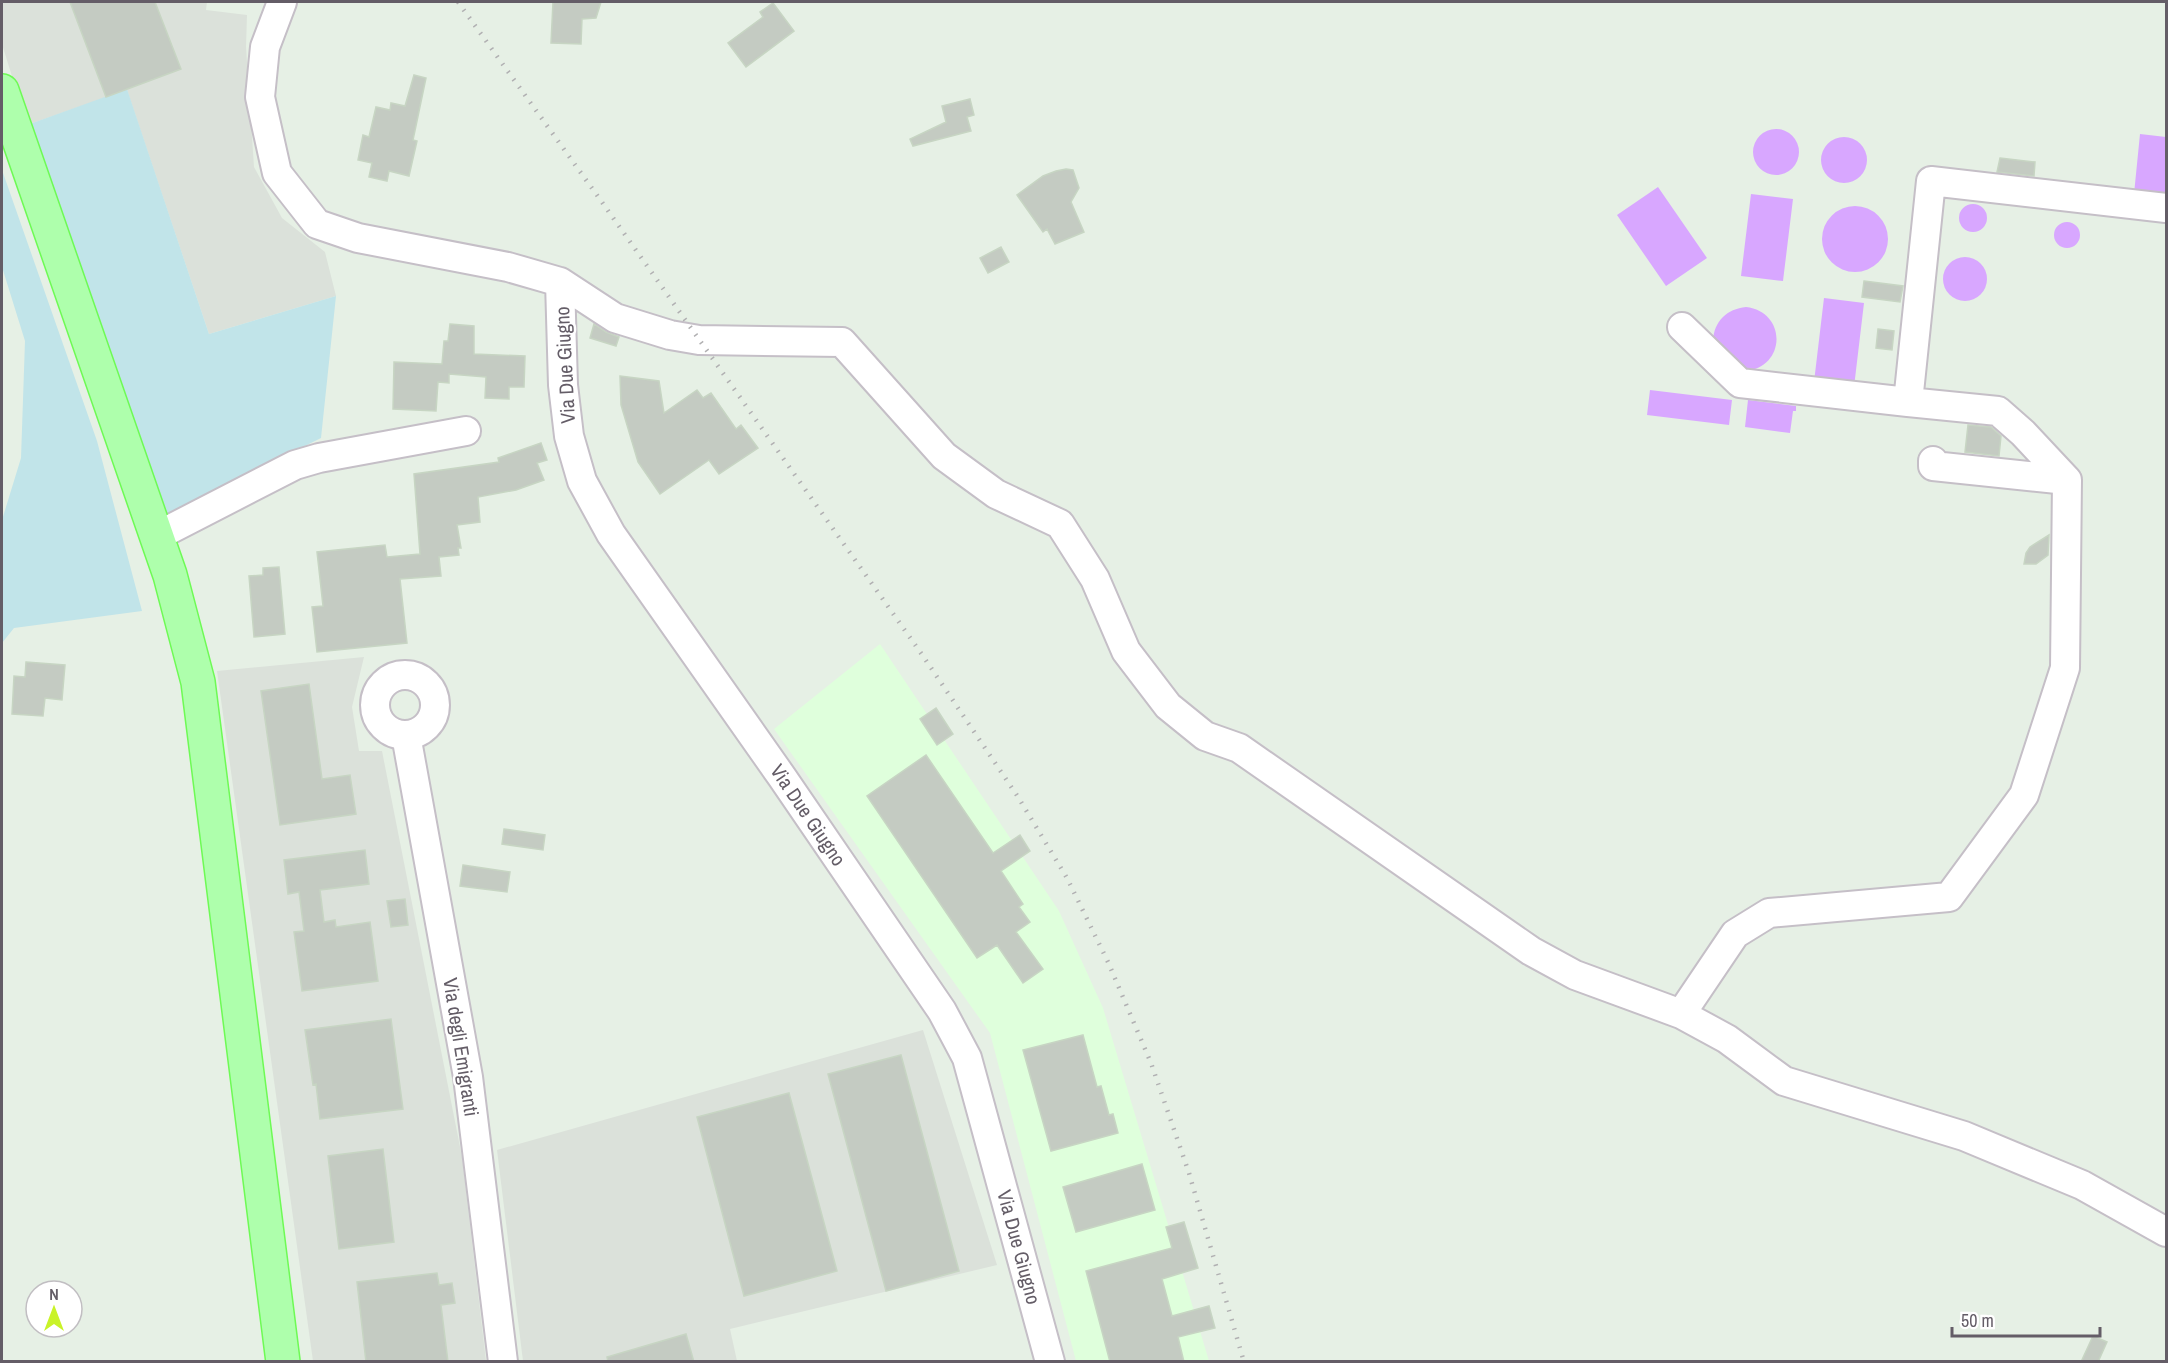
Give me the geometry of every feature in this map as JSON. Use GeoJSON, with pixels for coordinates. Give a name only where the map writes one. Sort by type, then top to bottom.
{"type":"FeatureCollection","features":[{"type":"Feature","properties":{"kind":"main road"},"geometry":{"type":"LineString","coordinates":[[2,91],[170,575],[198,682],[285,1362]]}},
{"type":"Feature","properties":{"kind":"street"},"geometry":{"type":"LineString","coordinates":[[282,2],[265,47],[260,97],[277,172],[317,224],[358,238],[508,267],[560,282],[615,318],[670,335],[699,340],[842,342],[944,456],[996,494],[1060,524],[1095,579],[1126,651],[1168,706],[1205,736],[1239,748],[1531,951],[1575,975],[1681,1014],[1726,1039],[1784,1081],[1964,1136],[2082,1185],[2166,1232]]}},
{"type":"Feature","properties":{"kind":"street"},"geometry":{"type":"LineString","coordinates":[[1908,402],[1931,181],[2166,208]]}},
{"type":"Feature","properties":{"kind":"street","name":"Via Due Giugno"},"geometry":{"type":"LineString","coordinates":[[560,282],[563,385],[569,436],[582,481],[611,534],[782,777],[942,1011],[967,1058],[1050,1362]]}},
{"type":"Feature","properties":{"kind":"street"},"geometry":{"type":"LineString","coordinates":[[1681,1014],[1735,934],[1769,913],[1949,897],[2024,795],[2065,668],[2067,480],[2023,433],[1998,411],[1740,383],[1682,327]]}},
{"type":"Feature","properties":{"kind":"street"},"geometry":{"type":"LineString","coordinates":[[157,536],[295,465],[320,458],[466,431]]}},
{"type":"Feature","properties":{"kind":"street"},"geometry":{"type":"LineString","coordinates":[[1934,461],[1933,466],[2067,480]]}},
{"type":"Feature","properties":{"kind":"street","name":"Via degli Emigranti"},"geometry":{"type":"LineString","coordinates":[[406,735],[468,1077],[503,1362]]}},
{"type":"Feature","properties":{"kind":"shaded area"},"geometry":{"type":"Polygon","coordinates":[[[2,2],[207,2],[206,10],[247,15],[246,47],[254,167],[282,218],[325,252],[336,296],[209,334],[127,90],[27,125],[2,44],[2,2]]]}},
{"type":"Feature","properties":{"kind":"shaded area"},"geometry":{"type":"Polygon","coordinates":[[[127,89],[209,334],[336,296],[321,438],[166,515],[27,125],[127,89]]]}},
{"type":"Feature","properties":{"kind":"shaded area"},"geometry":{"type":"Polygon","coordinates":[[[1776,129],[1792,136],[1799,152],[1792,168],[1776,175],[1760,168],[1753,152],[1760,136],[1776,129]]]}},
{"type":"Feature","properties":{"kind":"shaded area"},"geometry":{"type":"Polygon","coordinates":[[[2140,134],[2166,137],[2166,198],[2134,194],[2140,134]]]}},
{"type":"Feature","properties":{"kind":"shaded area"},"geometry":{"type":"Polygon","coordinates":[[[1844,137],[1860,144],[1867,160],[1860,176],[1844,183],[1828,176],[1821,160],[1828,144],[1844,137]]]}},
{"type":"Feature","properties":{"kind":"shaded area"},"geometry":{"type":"Polygon","coordinates":[[[2,170],[97,441],[142,611],[14,628],[2,643],[2,520],[21,458],[25,341],[2,267],[2,170]]]}},
{"type":"Feature","properties":{"kind":"shaded area"},"geometry":{"type":"Polygon","coordinates":[[[1658,187],[1707,258],[1666,286],[1617,215],[1658,187]]]}},
{"type":"Feature","properties":{"kind":"shaded area"},"geometry":{"type":"Polygon","coordinates":[[[1751,194],[1793,199],[1783,281],[1741,276],[1751,194]]]}},
{"type":"Feature","properties":{"kind":"shaded area"},"geometry":{"type":"Polygon","coordinates":[[[1973,204],[1983,208],[1987,218],[1983,228],[1973,232],[1963,228],[1959,218],[1963,208],[1973,204]]]}},
{"type":"Feature","properties":{"kind":"shaded area"},"geometry":{"type":"Polygon","coordinates":[[[1855,206],[1867,209],[1878,216],[1885,227],[1888,239],[1885,251],[1878,262],[1867,269],[1855,272],[1843,269],[1832,262],[1825,251],[1822,239],[1825,227],[1832,216],[1843,209],[1855,206]]]}},
{"type":"Feature","properties":{"kind":"shaded area"},"geometry":{"type":"Polygon","coordinates":[[[2067,222],[2077,225],[2080,235],[2077,245],[2067,248],[2057,245],[2054,235],[2057,225],[2067,222]]]}},
{"type":"Feature","properties":{"kind":"shaded area"},"geometry":{"type":"Polygon","coordinates":[[[1965,257],[1980,264],[1987,279],[1980,294],[1965,301],[1950,294],[1943,279],[1950,264],[1965,257]]]}},
{"type":"Feature","properties":{"kind":"shaded area"},"geometry":{"type":"Polygon","coordinates":[[[1824,298],[1864,303],[1854,387],[1814,382],[1824,298]]]}},
{"type":"Feature","properties":{"kind":"shaded area"},"geometry":{"type":"Polygon","coordinates":[[[1746,307],[1760,311],[1769,319],[1775,329],[1776,340],[1774,351],[1768,361],[1758,368],[1744,371],[1713,341],[1716,328],[1723,317],[1733,310],[1746,307]]]}},
{"type":"Feature","properties":{"kind":"shaded area"},"geometry":{"type":"Polygon","coordinates":[[[1650,390],[1732,400],[1729,425],[1647,415],[1650,390]]]}},
{"type":"Feature","properties":{"kind":"shaded area"},"geometry":{"type":"Polygon","coordinates":[[[1748,400],[1796,406],[1796,411],[1793,411],[1790,433],[1745,427],[1748,400]]]}},
{"type":"Feature","properties":{"kind":"shaded area"},"geometry":{"type":"Polygon","coordinates":[[[880,644],[1059,911],[1103,1008],[1209,1361],[1076,1361],[990,1033],[774,729],[880,644]]]}},
{"type":"Feature","properties":{"kind":"shaded area"},"geometry":{"type":"Polygon","coordinates":[[[364,657],[352,707],[359,751],[382,751],[462,1157],[486,1361],[313,1361],[217,671],[364,657]]]}},
{"type":"Feature","properties":{"kind":"shaded area"},"geometry":{"type":"Polygon","coordinates":[[[923,1030],[997,1265],[730,1329],[737,1361],[523,1361],[497,1150],[923,1030]]]}},
{"type":"Feature","properties":{"kind":"building"},"geometry":{"type":"Polygon","coordinates":[[[70,2],[155,2],[181,69],[106,97],[70,2]]]}},
{"type":"Feature","properties":{"kind":"building"},"geometry":{"type":"Polygon","coordinates":[[[553,2],[601,2],[596,18],[582,19],[581,44],[551,43],[553,2]]]}},
{"type":"Feature","properties":{"kind":"building"},"geometry":{"type":"Polygon","coordinates":[[[773,3],[794,31],[746,67],[728,43],[763,17],[760,12],[773,3]]]}},
{"type":"Feature","properties":{"kind":"building"},"geometry":{"type":"Polygon","coordinates":[[[414,75],[426,78],[413,140],[417,141],[409,176],[389,171],[387,181],[369,177],[372,163],[358,160],[363,135],[369,137],[376,107],[390,110],[391,103],[405,106],[414,75]]]}},
{"type":"Feature","properties":{"kind":"building"},"geometry":{"type":"Polygon","coordinates":[[[970,99],[974,115],[967,117],[971,131],[913,146],[910,139],[946,122],[942,106],[970,99]]]}},
{"type":"Feature","properties":{"kind":"building"},"geometry":{"type":"Polygon","coordinates":[[[2000,158],[2035,162],[2034,176],[1997,172],[2000,158]]]}},
{"type":"Feature","properties":{"kind":"building"},"geometry":{"type":"Polygon","coordinates":[[[1066,169],[1073,170],[1079,188],[1071,202],[1084,232],[1055,244],[1047,229],[1043,232],[1017,195],[1043,176],[1066,169]]]}},
{"type":"Feature","properties":{"kind":"building"},"geometry":{"type":"Polygon","coordinates":[[[1001,247],[1009,262],[988,273],[980,258],[1001,247]]]}},
{"type":"Feature","properties":{"kind":"building"},"geometry":{"type":"Polygon","coordinates":[[[1864,281],[1903,286],[1900,302],[1862,297],[1864,281]]]}},
{"type":"Feature","properties":{"kind":"building"},"geometry":{"type":"Polygon","coordinates":[[[450,324],[474,326],[474,354],[525,356],[524,387],[509,387],[509,399],[485,398],[486,377],[449,374],[449,383],[438,382],[436,411],[393,409],[394,362],[442,364],[444,341],[448,341],[450,324]]]}},
{"type":"Feature","properties":{"kind":"building"},"geometry":{"type":"Polygon","coordinates":[[[594,324],[619,337],[616,346],[590,338],[594,324]]]}},
{"type":"Feature","properties":{"kind":"building"},"geometry":{"type":"Polygon","coordinates":[[[1878,329],[1894,331],[1892,350],[1876,348],[1878,329]]]}},
{"type":"Feature","properties":{"kind":"building"},"geometry":{"type":"Polygon","coordinates":[[[620,376],[659,381],[664,413],[697,390],[703,398],[711,393],[736,429],[741,425],[758,448],[719,474],[709,460],[660,494],[638,462],[621,405],[620,376]]]}},
{"type":"Feature","properties":{"kind":"building"},"geometry":{"type":"Polygon","coordinates":[[[1968,425],[1991,427],[2001,436],[1999,456],[1965,452],[1968,425]]]}},
{"type":"Feature","properties":{"kind":"building"},"geometry":{"type":"Polygon","coordinates":[[[541,443],[547,460],[537,463],[544,480],[516,490],[478,497],[480,522],[457,525],[461,548],[458,548],[459,555],[439,557],[441,576],[400,579],[407,643],[317,652],[312,607],[323,606],[317,552],[385,545],[387,557],[420,554],[414,474],[499,462],[498,458],[541,443]]]}},
{"type":"Feature","properties":{"kind":"building"},"geometry":{"type":"Polygon","coordinates":[[[2049,535],[2048,555],[2036,564],[2024,564],[2030,547],[2049,535]]]}},
{"type":"Feature","properties":{"kind":"building"},"geometry":{"type":"Polygon","coordinates":[[[279,567],[285,634],[254,637],[249,576],[263,575],[263,568],[279,567]]]}},
{"type":"Feature","properties":{"kind":"building"},"geometry":{"type":"Polygon","coordinates":[[[26,662],[65,665],[62,700],[45,698],[43,716],[12,714],[14,676],[25,677],[26,662]]]}},
{"type":"Feature","properties":{"kind":"building"},"geometry":{"type":"Polygon","coordinates":[[[309,684],[322,779],[350,775],[356,814],[280,825],[261,691],[309,684]]]}},
{"type":"Feature","properties":{"kind":"building"},"geometry":{"type":"Polygon","coordinates":[[[936,708],[953,734],[937,745],[920,719],[936,708]]]}},
{"type":"Feature","properties":{"kind":"building"},"geometry":{"type":"Polygon","coordinates":[[[926,755],[993,853],[1020,835],[1030,851],[1001,871],[1023,904],[1019,907],[1030,922],[1016,932],[1043,969],[1023,983],[997,945],[977,958],[867,796],[926,755]]]}},
{"type":"Feature","properties":{"kind":"building"},"geometry":{"type":"Polygon","coordinates":[[[504,829],[545,835],[543,850],[502,844],[504,829]]]}},
{"type":"Feature","properties":{"kind":"building"},"geometry":{"type":"Polygon","coordinates":[[[365,850],[369,884],[320,890],[324,922],[335,920],[336,927],[370,922],[378,981],[302,991],[294,932],[304,931],[299,892],[288,894],[284,860],[365,850]]]}},
{"type":"Feature","properties":{"kind":"building"},"geometry":{"type":"Polygon","coordinates":[[[463,865],[510,872],[507,892],[460,886],[463,865]]]}},
{"type":"Feature","properties":{"kind":"building"},"geometry":{"type":"Polygon","coordinates":[[[405,899],[408,925],[391,927],[387,901],[405,899]]]}},
{"type":"Feature","properties":{"kind":"building"},"geometry":{"type":"Polygon","coordinates":[[[391,1019],[403,1109],[320,1119],[316,1084],[313,1085],[305,1030],[391,1019]]]}},
{"type":"Feature","properties":{"kind":"building"},"geometry":{"type":"Polygon","coordinates":[[[1083,1035],[1097,1087],[1101,1086],[1109,1115],[1113,1114],[1118,1133],[1051,1151],[1023,1050],[1083,1035]]]}},
{"type":"Feature","properties":{"kind":"building"},"geometry":{"type":"Polygon","coordinates":[[[901,1055],[959,1271],[886,1291],[828,1074],[901,1055]]]}},
{"type":"Feature","properties":{"kind":"building"},"geometry":{"type":"Polygon","coordinates":[[[789,1093],[837,1271],[744,1296],[697,1117],[789,1093]]]}},
{"type":"Feature","properties":{"kind":"building"},"geometry":{"type":"Polygon","coordinates":[[[383,1149],[394,1242],[339,1249],[328,1156],[383,1149]]]}},
{"type":"Feature","properties":{"kind":"building"},"geometry":{"type":"Polygon","coordinates":[[[1142,1164],[1155,1210],[1076,1232],[1063,1187],[1142,1164]]]}},
{"type":"Feature","properties":{"kind":"building"},"geometry":{"type":"Polygon","coordinates":[[[1184,1222],[1198,1268],[1162,1279],[1172,1316],[1209,1306],[1215,1328],[1178,1337],[1184,1362],[1110,1362],[1086,1271],[1172,1248],[1166,1227],[1184,1222]]]}},
{"type":"Feature","properties":{"kind":"building"},"geometry":{"type":"Polygon","coordinates":[[[437,1273],[439,1285],[452,1283],[455,1303],[441,1305],[448,1362],[366,1362],[357,1282],[437,1273]]]}},
{"type":"Feature","properties":{"kind":"building"},"geometry":{"type":"Polygon","coordinates":[[[686,1334],[694,1362],[608,1362],[607,1357],[686,1334]]]}},
{"type":"Feature","properties":{"kind":"building"},"geometry":{"type":"Polygon","coordinates":[[[2093,1336],[2107,1342],[2098,1362],[2081,1362],[2093,1336]]]}},
{"type":"Feature","properties":{"kind":"railway"},"geometry":{"type":"LineString","coordinates":[[458,2],[923,656],[1018,797],[1067,878],[1108,962],[1151,1063],[1189,1173],[1244,1362]]}}]}
